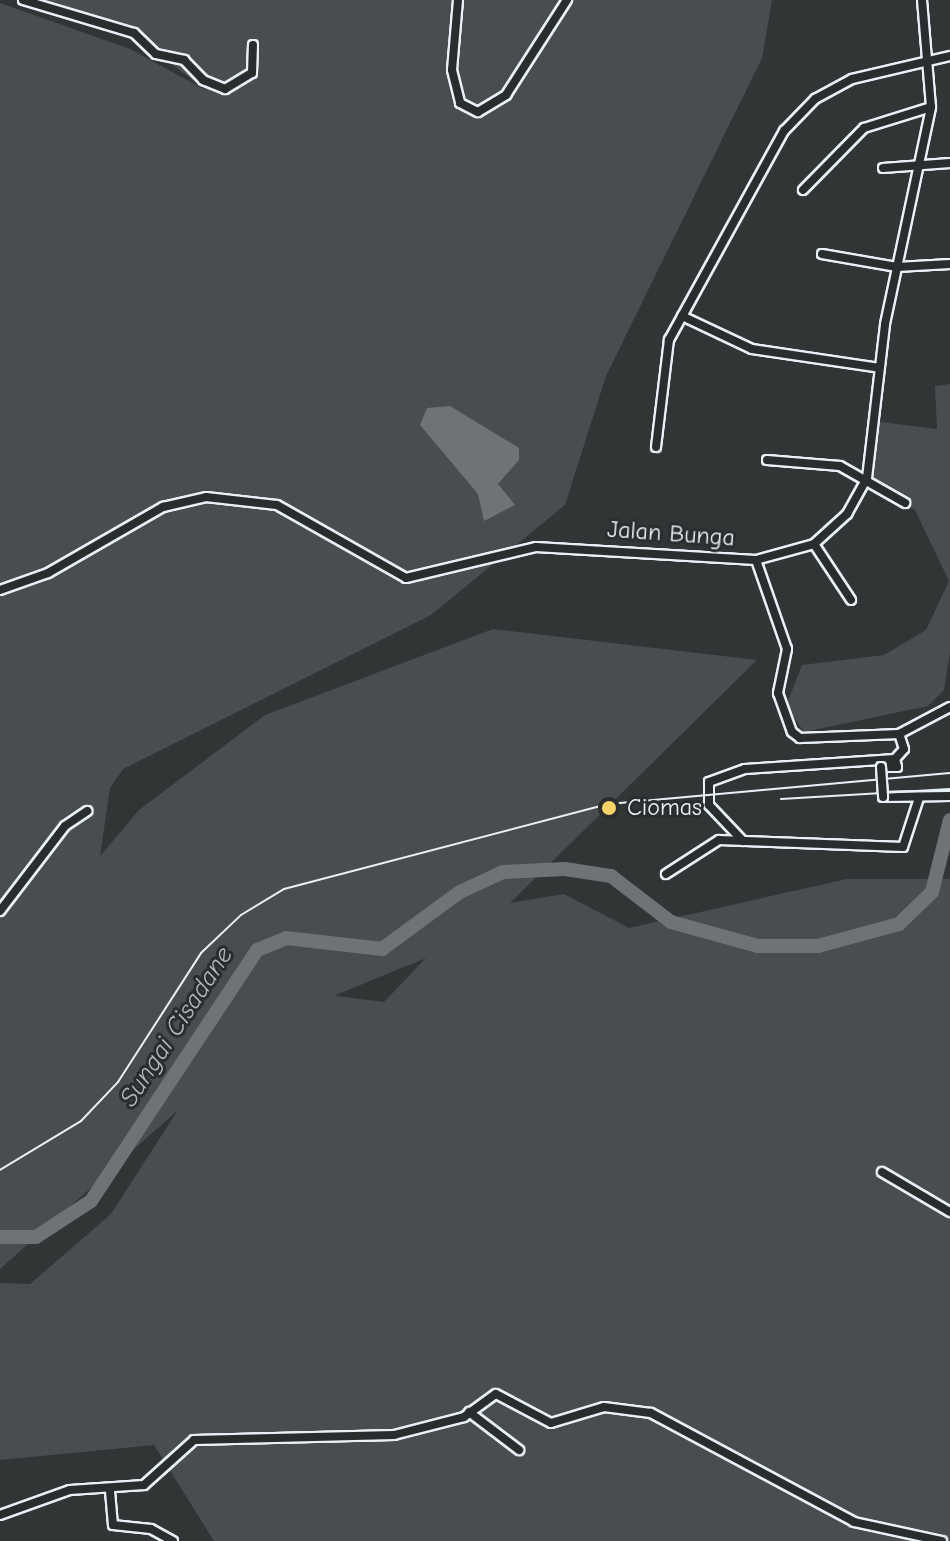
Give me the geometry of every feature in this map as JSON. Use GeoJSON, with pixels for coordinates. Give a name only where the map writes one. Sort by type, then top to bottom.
{"type":"FeatureCollection","features":[{"type":"Feature","properties":{"kind":"street"},"geometry":{"type":"LineString","coordinates":[[23,0],[134,33],[156,54],[184,60],[203,80],[225,89],[252,73],[253,45]]}},
{"type":"Feature","properties":{"kind":"street"},"geometry":{"type":"LineString","coordinates":[[458,0],[452,70],[460,103],[478,112],[506,95],[567,0]]}},
{"type":"Feature","properties":{"kind":"street","name":"Jalan Bunga"},"geometry":{"type":"LineString","coordinates":[[0,590],[48,573],[163,507],[215,496],[289,510],[406,578],[536,547],[756,560],[814,544],[847,514],[867,478],[880,368],[897,267],[931,107],[922,0]]}},
{"type":"Feature","properties":{"kind":"street"},"geometry":{"type":"LineString","coordinates":[[656,447],[662,363],[682,316],[792,120],[863,74],[950,56]]}},
{"type":"Feature","properties":{"kind":"street"},"geometry":{"type":"LineString","coordinates":[[803,190],[864,128],[931,107]]}},
{"type":"Feature","properties":{"kind":"street"},"geometry":{"type":"LineString","coordinates":[[883,168],[920,169],[950,163]]}},
{"type":"Feature","properties":{"kind":"street"},"geometry":{"type":"LineString","coordinates":[[822,254],[897,267],[950,264]]}},
{"type":"Feature","properties":{"kind":"street"},"geometry":{"type":"LineString","coordinates":[[682,316],[752,349],[880,368]]}},
{"type":"Feature","properties":{"kind":"street"},"geometry":{"type":"LineString","coordinates":[[767,460],[818,461],[867,478],[905,503]]}},
{"type":"Feature","properties":{"kind":"street"},"geometry":{"type":"LineString","coordinates":[[814,544],[851,600]]}},
{"type":"Feature","properties":{"kind":"street"},"geometry":{"type":"LineString","coordinates":[[756,560],[787,649],[778,693],[792,732],[800,738],[899,734],[950,707]]}},
{"type":"Feature","properties":{"kind":"street"},"geometry":{"type":"LineString","coordinates":[[747,844],[709,805],[716,778],[745,769],[895,759],[904,749],[899,734]]}},
{"type":"Feature","properties":{"kind":"street"},"geometry":{"type":"LineString","coordinates":[[895,759],[897,767],[881,767],[883,797],[950,796]]}},
{"type":"Feature","properties":{"kind":"street"},"geometry":{"type":"LineString","coordinates":[[666,874],[719,840],[747,844],[903,847],[922,797]]}},
{"type":"Feature","properties":{"kind":"street"},"geometry":{"type":"LineString","coordinates":[[0,911],[65,826],[87,811]]}},
{"type":"Feature","properties":{"kind":"street"},"geometry":{"type":"LineString","coordinates":[[882,1172],[950,1212]]}},
{"type":"Feature","properties":{"kind":"street"},"geometry":{"type":"LineString","coordinates":[[0,1518],[70,1490],[110,1491],[144,1485],[194,1440],[394,1435],[469,1412],[496,1394],[551,1423],[604,1407],[647,1412],[854,1522],[942,1541]]}},
{"type":"Feature","properties":{"kind":"street"},"geometry":{"type":"LineString","coordinates":[[469,1412],[519,1450]]}},
{"type":"Feature","properties":{"kind":"street"},"geometry":{"type":"LineString","coordinates":[[110,1491],[113,1525],[151,1529],[173,1541]]}},
{"type":"Feature","properties":{"kind":"shaded area"},"geometry":{"type":"Polygon","coordinates":[[[45,0],[772,0],[762,58],[606,376],[565,505],[431,615],[123,769],[110,788],[100,856],[139,810],[265,715],[493,629],[757,660],[510,903],[564,894],[629,928],[847,879],[950,879],[950,1541],[214,1541],[154,1445],[0,1460],[0,1283],[30,1284],[111,1214],[178,1110],[0,1269],[0,3],[130,49],[207,91],[119,24],[45,0]],[[426,958],[336,995],[384,1002],[426,958]]]}},
{"type":"Feature","properties":{"kind":"shaded area"},"geometry":{"type":"Polygon","coordinates":[[[950,384],[950,651],[944,690],[928,706],[804,732],[786,706],[802,665],[884,655],[926,630],[949,581],[915,510],[867,478],[873,421],[937,429],[935,386],[950,384]]]}},
{"type":"Feature","properties":{"kind":"shaded area"},"geometry":{"type":"Polygon","coordinates":[[[450,406],[519,448],[519,460],[498,484],[515,505],[484,521],[478,494],[420,425],[427,408],[450,406]]]}},
{"type":"Feature","properties":{"kind":"waterway","name":"Sungai Cisadane"},"geometry":{"type":"LineString","coordinates":[[0,1237],[36,1237],[91,1201],[257,950],[286,938],[382,949],[460,892],[503,872],[565,869],[611,876],[671,922],[758,946],[818,946],[899,924],[932,892],[950,820]]}},
{"type":"Feature","properties":{"kind":"railway"},"geometry":{"type":"LineString","coordinates":[[0,1170],[81,1121],[118,1082],[201,953],[241,915],[284,889],[609,804],[950,773]]}},
{"type":"Feature","properties":{"kind":"railway"},"geometry":{"type":"LineString","coordinates":[[781,799],[950,789]]}},
{"type":"Feature","properties":{"kind":"place","name":"Ciomas"},"geometry":{"type":"Point","coordinates":[609,808]}}]}
